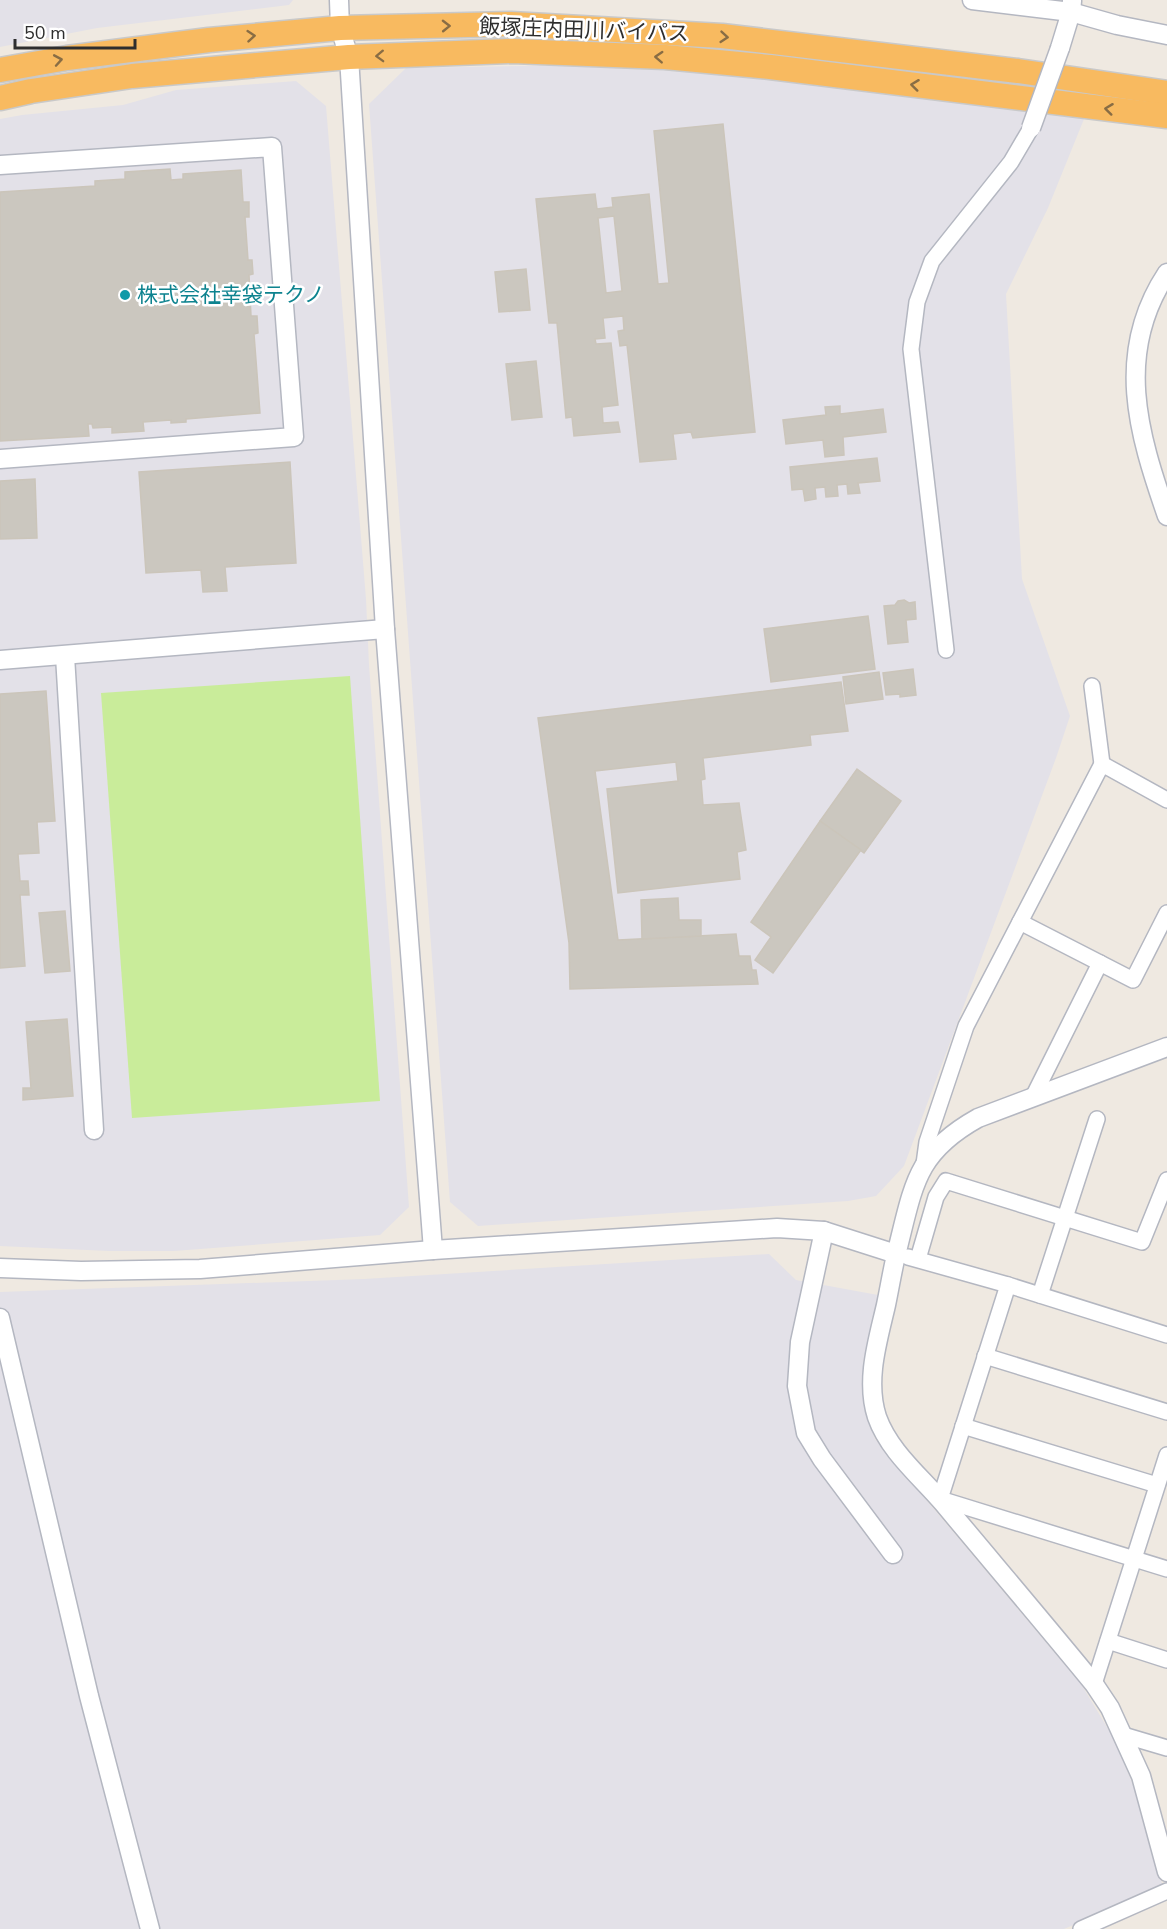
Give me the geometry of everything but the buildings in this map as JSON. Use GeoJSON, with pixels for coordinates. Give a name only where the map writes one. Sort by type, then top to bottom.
{"type":"FeatureCollection","features":[{"type":"Feature","properties":{"kind":"highway","name":"飯塚庄内田川バイパス"},"geometry":{"type":"LineString","coordinates":[[0,70],[67,58],[209,40],[340,28],[511,24],[722,36],[1018,70],[1167,93]]}},
{"type":"Feature","properties":{"kind":"highway","name":"飯塚庄内田川バイパス"},"geometry":{"type":"LineString","coordinates":[[0,98],[132,75],[349,57],[512,51],[665,57],[781,68],[1167,116]]}},
{"type":"Feature","properties":{"kind":"street"},"geometry":{"type":"LineString","coordinates":[[339,0],[340,28],[349,57],[385,629],[433,1250]]}},
{"type":"Feature","properties":{"kind":"street"},"geometry":{"type":"LineString","coordinates":[[972,0],[1071,6],[1117,25],[1167,34]]}},
{"type":"Feature","properties":{"kind":"street"},"geometry":{"type":"LineString","coordinates":[[946,650],[911,348],[917,303],[932,261],[1011,162],[1031,128],[1060,48],[1071,6]]}},
{"type":"Feature","properties":{"kind":"street"},"geometry":{"type":"LineString","coordinates":[[0,165],[272,147],[294,437],[0,459]]}},
{"type":"Feature","properties":{"kind":"street"},"geometry":{"type":"LineString","coordinates":[[1164,283],[1137,350],[1135,380],[1137,410],[1147,458],[1167,516]]}},
{"type":"Feature","properties":{"kind":"street"},"geometry":{"type":"LineString","coordinates":[[0,660],[385,629]]}},
{"type":"Feature","properties":{"kind":"street"},"geometry":{"type":"LineString","coordinates":[[65,656],[94,1130]]}},
{"type":"Feature","properties":{"kind":"street"},"geometry":{"type":"LineString","coordinates":[[924,1164],[927,1142],[966,1026],[1102,764],[1092,686]]}},
{"type":"Feature","properties":{"kind":"street"},"geometry":{"type":"LineString","coordinates":[[1102,764],[1167,800]]}},
{"type":"Feature","properties":{"kind":"street"},"geometry":{"type":"LineString","coordinates":[[1020,922],[1132,980],[1167,913]]}},
{"type":"Feature","properties":{"kind":"street"},"geometry":{"type":"LineString","coordinates":[[1033,1097],[1100,963]]}},
{"type":"Feature","properties":{"kind":"street"},"geometry":{"type":"LineString","coordinates":[[1167,1047],[978,1118],[955,1130],[939,1144],[924,1164],[911,1195],[896,1254],[873,1367],[876,1415],[904,1461],[940,1499],[1094,1684],[1110,1708],[1141,1776],[1162,1835],[1167,1872]]}},
{"type":"Feature","properties":{"kind":"street"},"geometry":{"type":"LineString","coordinates":[[1040,1295],[1097,1119]]}},
{"type":"Feature","properties":{"kind":"street"},"geometry":{"type":"LineString","coordinates":[[918,1259],[936,1197],[946,1181],[1142,1242],[1167,1180]]}},
{"type":"Feature","properties":{"kind":"street"},"geometry":{"type":"LineString","coordinates":[[0,1268],[81,1271],[200,1269],[433,1250],[777,1228],[824,1231],[1167,1335]]}},
{"type":"Feature","properties":{"kind":"street"},"geometry":{"type":"LineString","coordinates":[[824,1231],[800,1342],[797,1386],[806,1433],[822,1459],[893,1554]]}},
{"type":"Feature","properties":{"kind":"street"},"geometry":{"type":"LineString","coordinates":[[940,1499],[1008,1285]]}},
{"type":"Feature","properties":{"kind":"street"},"geometry":{"type":"LineString","coordinates":[[0,1318],[89,1696],[150,1929]]}},
{"type":"Feature","properties":{"kind":"street"},"geometry":{"type":"LineString","coordinates":[[985,1356],[1167,1412]]}},
{"type":"Feature","properties":{"kind":"street"},"geometry":{"type":"LineString","coordinates":[[963,1426],[1162,1477]]}},
{"type":"Feature","properties":{"kind":"street"},"geometry":{"type":"LineString","coordinates":[[1094,1684],[1162,1477],[1167,1455]]}},
{"type":"Feature","properties":{"kind":"street"},"geometry":{"type":"LineString","coordinates":[[940,1499],[1167,1569]]}},
{"type":"Feature","properties":{"kind":"street"},"geometry":{"type":"LineString","coordinates":[[1108,1641],[1167,1660]]}},
{"type":"Feature","properties":{"kind":"street"},"geometry":{"type":"LineString","coordinates":[[1123,1735],[1167,1748]]}},
{"type":"Feature","properties":{"kind":"street"},"geometry":{"type":"LineString","coordinates":[[1081,1929],[1102,1925],[1167,1891]]}},
{"type":"Feature","properties":{"kind":"shaded area"},"geometry":{"type":"Polygon","coordinates":[[[0,0],[293,0],[289,5],[97,28],[0,47],[0,0]]]}},
{"type":"Feature","properties":{"kind":"shaded area"},"geometry":{"type":"Polygon","coordinates":[[[590,65],[744,74],[1084,119],[1048,208],[1006,294],[1022,579],[1070,716],[904,1166],[876,1196],[848,1201],[478,1226],[450,1202],[369,104],[406,68],[590,65]]]}},
{"type":"Feature","properties":{"kind":"shaded area"},"geometry":{"type":"Polygon","coordinates":[[[296,81],[326,106],[366,599],[409,1207],[380,1235],[174,1251],[109,1251],[0,1246],[0,119],[123,105],[176,90],[296,81]]]}},
{"type":"Feature","properties":{"kind":"shaded area"},"geometry":{"type":"Polygon","coordinates":[[[769,1254],[796,1280],[878,1295],[863,1363],[866,1414],[875,1439],[1081,1684],[1113,1737],[1137,1794],[1163,1887],[1064,1929],[0,1929],[0,1292],[364,1279],[769,1254]]]}},
{"type":"Feature","properties":{"kind":"green space"},"geometry":{"type":"Polygon","coordinates":[[[350,676],[380,1101],[132,1118],[101,693],[350,676]]]}},
{"type":"Feature","properties":{"kind":"place","name":"株式会社幸袋テクノ"},"geometry":{"type":"Point","coordinates":[125,295]}}]}
